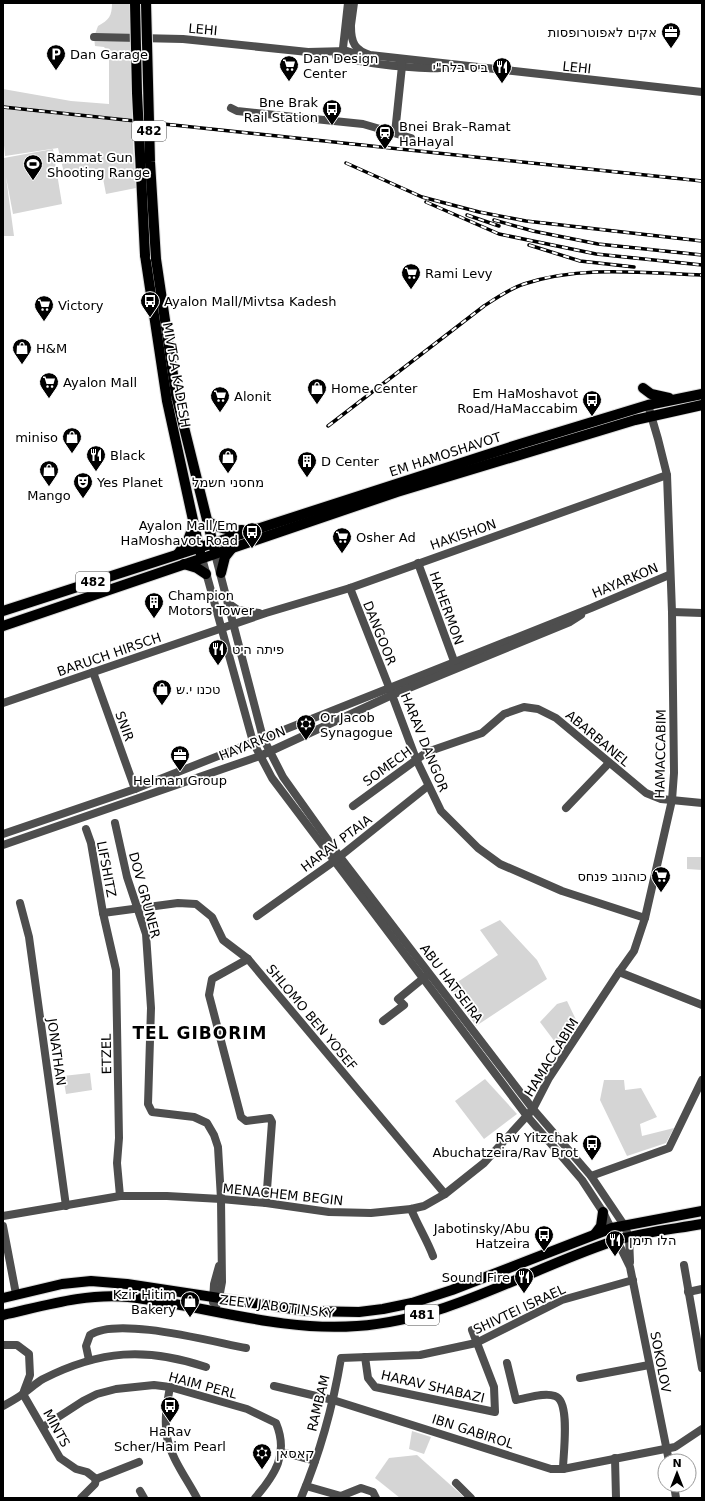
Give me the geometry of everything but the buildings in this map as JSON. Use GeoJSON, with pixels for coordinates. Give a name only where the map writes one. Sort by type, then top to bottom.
{"type":"FeatureCollection","features":[{"type":"Feature","properties":{"kind":"main road","name":"MIVTSA KADESH"},"geometry":{"type":"LineString","coordinates":[[135,3],[142,216],[146,264],[215,554]]}},
{"type":"Feature","properties":{"kind":"main road","name":"MIVTSA KADESH"},"geometry":{"type":"LineString","coordinates":[[146,3],[150,176],[159,317],[166,396],[193,526],[202,558]]}},
{"type":"Feature","properties":{"kind":"main road"},"geometry":{"type":"LineString","coordinates":[[146,18],[151,3]]}},
{"type":"Feature","properties":{"kind":"main road"},"geometry":{"type":"LineString","coordinates":[[642,388],[657,396],[677,398]]}},
{"type":"Feature","properties":{"kind":"main road","name":"EM HAMOSHAVOT"},"geometry":{"type":"LineString","coordinates":[[198,547],[520,444],[648,405],[702,394]]}},
{"type":"Feature","properties":{"kind":"main road","name":"EM HAMOSHAVOT"},"geometry":{"type":"LineString","coordinates":[[215,554],[397,492],[651,416],[702,405]]}},
{"type":"Feature","properties":{"kind":"main road"},"geometry":{"type":"LineString","coordinates":[[207,521],[218,528],[230,531],[256,529]]}},
{"type":"Feature","properties":{"kind":"main road"},"geometry":{"type":"LineString","coordinates":[[178,554],[188,540],[193,526]]}},
{"type":"Feature","properties":{"kind":"main road","name":"482"},"geometry":{"type":"LineString","coordinates":[[6,610],[198,547]]}},
{"type":"Feature","properties":{"kind":"main road"},"geometry":{"type":"LineString","coordinates":[[221,573],[225,557],[233,547]]}},
{"type":"Feature","properties":{"kind":"main road","name":"482"},"geometry":{"type":"LineString","coordinates":[[3,626],[215,554]]}},
{"type":"Feature","properties":{"kind":"main road"},"geometry":{"type":"LineString","coordinates":[[184,564],[197,568],[206,574]]}},
{"type":"Feature","properties":{"kind":"main road","name":"ZEEV JABOTINSKY"},"geometry":{"type":"LineString","coordinates":[[3,1298],[62,1284],[91,1281],[127,1284],[306,1311],[359,1312],[412,1303],[452,1290],[612,1228],[702,1211]]}},
{"type":"Feature","properties":{"kind":"main road"},"geometry":{"type":"LineString","coordinates":[[595,1235],[601,1226],[603,1212]]}},
{"type":"Feature","properties":{"kind":"main road","name":"ZEEV JABOTINSKY"},"geometry":{"type":"LineString","coordinates":[[3,1315],[81,1297],[127,1297],[260,1320],[334,1327],[385,1323],[417,1316],[451,1305],[618,1240],[702,1224]]}},
{"type":"Feature","properties":{"kind":"street"},"geometry":{"type":"LineString","coordinates":[[347,53],[344,42],[348,3]]}},
{"type":"Feature","properties":{"kind":"street","name":"LEHI"},"geometry":{"type":"LineString","coordinates":[[308,52],[325,57],[347,53],[349,48],[354,3]]}},
{"type":"Feature","properties":{"kind":"street","name":"LEHI"},"geometry":{"type":"LineString","coordinates":[[351,27],[352,42],[357,50],[370,55],[702,92]]}},
{"type":"Feature","properties":{"kind":"street","name":"LEHI"},"geometry":{"type":"LineString","coordinates":[[94,37],[183,40],[308,52],[347,53],[364,57],[391,57]]}},
{"type":"Feature","properties":{"kind":"street"},"geometry":{"type":"LineString","coordinates":[[333,52],[344,42]]}},
{"type":"Feature","properties":{"kind":"street","name":"LEHI"},"geometry":{"type":"LineString","coordinates":[[347,53],[360,61],[402,66],[438,68],[449,65]]}},
{"type":"Feature","properties":{"kind":"street"},"geometry":{"type":"LineString","coordinates":[[391,57],[399,60],[402,66]]}},
{"type":"Feature","properties":{"kind":"street"},"geometry":{"type":"LineString","coordinates":[[395,133],[402,66],[405,60],[409,59]]}},
{"type":"Feature","properties":{"kind":"street"},"geometry":{"type":"LineString","coordinates":[[231,108],[237,111],[363,124],[411,138]]}},
{"type":"Feature","properties":{"kind":"street","name":"HAMACCABIM"},"geometry":{"type":"LineString","coordinates":[[526,1116],[533,1109],[550,1078],[634,951],[645,918],[672,800],[674,773],[672,612],[669,575],[667,475],[648,405]]}},
{"type":"Feature","properties":{"kind":"street","name":"HAKISHON"},"geometry":{"type":"LineString","coordinates":[[222,629],[266,613],[350,588],[667,475]]}},
{"type":"Feature","properties":{"kind":"street","name":"MIVTSA KADESH"},"geometry":{"type":"LineString","coordinates":[[215,554],[263,738]]}},
{"type":"Feature","properties":{"kind":"street","name":"MIVTSA KADESH"},"geometry":{"type":"LineString","coordinates":[[202,558],[253,742]]}},
{"type":"Feature","properties":{"kind":"street","name":"HAHERMON"},"geometry":{"type":"LineString","coordinates":[[418,563],[454,661]]}},
{"type":"Feature","properties":{"kind":"street","name":"HAYARKON"},"geometry":{"type":"LineString","coordinates":[[3,834],[135,789],[389,686],[591,608],[669,575]]}},
{"type":"Feature","properties":{"kind":"street","name":"DANGOOR"},"geometry":{"type":"LineString","coordinates":[[350,588],[389,686]]}},
{"type":"Feature","properties":{"kind":"street"},"geometry":{"type":"LineString","coordinates":[[228,603],[238,610],[252,614],[266,613]]}},
{"type":"Feature","properties":{"kind":"street","name":"HAYARKON"},"geometry":{"type":"LineString","coordinates":[[3,845],[260,756],[269,750],[392,695],[570,622],[591,608]]}},
{"type":"Feature","properties":{"kind":"street"},"geometry":{"type":"LineString","coordinates":[[210,633],[217,611]]}},
{"type":"Feature","properties":{"kind":"street"},"geometry":{"type":"LineString","coordinates":[[672,612],[702,613]]}},
{"type":"Feature","properties":{"kind":"street","name":"BARUCH HIRSCH"},"geometry":{"type":"LineString","coordinates":[[3,703],[222,629]]}},
{"type":"Feature","properties":{"kind":"street","name":"SNIR"},"geometry":{"type":"LineString","coordinates":[[93,672],[135,789]]}},
{"type":"Feature","properties":{"kind":"street","name":"HARAV DANGOR"},"geometry":{"type":"LineString","coordinates":[[389,686],[416,759],[441,811],[478,848],[500,864],[562,891],[645,918]]}},
{"type":"Feature","properties":{"kind":"street","name":"ABARBANEL"},"geometry":{"type":"LineString","coordinates":[[482,733],[511,710],[524,707],[538,708],[556,718],[646,793],[657,798],[702,803]]}},
{"type":"Feature","properties":{"kind":"street","name":"SOMECH"},"geometry":{"type":"LineString","coordinates":[[354,806],[416,759],[433,749],[482,733]]}},
{"type":"Feature","properties":{"kind":"street","name":"ABU HATSEIRA"},"geometry":{"type":"LineString","coordinates":[[263,738],[283,777],[337,859],[422,979],[526,1116],[582,1180],[612,1228]]}},
{"type":"Feature","properties":{"kind":"street","name":"ABU HATSEIRA"},"geometry":{"type":"LineString","coordinates":[[253,742],[272,778],[429,973],[533,1109],[591,1176],[624,1225],[629,1237]]}},
{"type":"Feature","properties":{"kind":"street"},"geometry":{"type":"LineString","coordinates":[[566,808],[609,763]]}},
{"type":"Feature","properties":{"kind":"street","name":"HARAV PTAIA"},"geometry":{"type":"LineString","coordinates":[[257,916],[337,859],[428,786]]}},
{"type":"Feature","properties":{"kind":"street","name":"DOV GRUNER"},"geometry":{"type":"LineString","coordinates":[[115,823],[127,877],[146,934],[151,1008],[148,1104],[152,1112],[194,1117],[207,1124],[214,1135],[218,1147],[222,1199],[222,1282],[216,1297],[214,1312]]}},
{"type":"Feature","properties":{"kind":"street","name":"LIFSHITZ"},"geometry":{"type":"LineString","coordinates":[[86,828],[91,843],[103,914]]}},
{"type":"Feature","properties":{"kind":"street","name":"JONATHAN"},"geometry":{"type":"LineString","coordinates":[[20,903],[29,937],[66,1206]]}},
{"type":"Feature","properties":{"kind":"street","name":"SHLOMO BEN YOSEF"},"geometry":{"type":"LineString","coordinates":[[103,914],[178,903],[196,904],[212,917],[224,940],[248,959],[445,1194]]}},
{"type":"Feature","properties":{"kind":"street","name":"ETZEL"},"geometry":{"type":"LineString","coordinates":[[103,914],[116,970],[119,1138],[118,1163],[120,1196]]}},
{"type":"Feature","properties":{"kind":"street"},"geometry":{"type":"LineString","coordinates":[[248,959],[212,979],[209,996],[241,1118],[246,1121],[270,1118],[272,1122],[266,1203]]}},
{"type":"Feature","properties":{"kind":"street"},"geometry":{"type":"LineString","coordinates":[[619,972],[702,1006]]}},
{"type":"Feature","properties":{"kind":"street"},"geometry":{"type":"LineString","coordinates":[[383,1021],[404,1005],[398,999],[429,973]]}},
{"type":"Feature","properties":{"kind":"street"},"geometry":{"type":"LineString","coordinates":[[591,1176],[669,1148],[702,1080]]}},
{"type":"Feature","properties":{"kind":"street","name":"MENACHEM BEGIN"},"geometry":{"type":"LineString","coordinates":[[3,1216],[120,1196],[167,1196],[222,1199],[266,1203],[329,1212],[371,1213],[412,1210],[424,1206],[445,1194],[484,1163],[526,1116]]}},
{"type":"Feature","properties":{"kind":"street"},"geometry":{"type":"LineString","coordinates":[[412,1210],[433,1256]]}},
{"type":"Feature","properties":{"kind":"street"},"geometry":{"type":"LineString","coordinates":[[3,1226],[16,1294]]}},
{"type":"Feature","properties":{"kind":"street","name":"SOKOLOV"},"geometry":{"type":"LineString","coordinates":[[612,1228],[630,1267],[668,1453]]}},
{"type":"Feature","properties":{"kind":"street","name":"SOKOLOV"},"geometry":{"type":"LineString","coordinates":[[629,1237],[630,1267]]}},
{"type":"Feature","properties":{"kind":"street"},"geometry":{"type":"LineString","coordinates":[[684,1265],[702,1368]]}},
{"type":"Feature","properties":{"kind":"street","name":"SHIVTEI ISRAEL"},"geometry":{"type":"LineString","coordinates":[[341,1358],[420,1355],[476,1343],[562,1300],[633,1280]]}},
{"type":"Feature","properties":{"kind":"street"},"geometry":{"type":"LineString","coordinates":[[688,1292],[702,1290]]}},
{"type":"Feature","properties":{"kind":"street"},"geometry":{"type":"LineString","coordinates":[[89,1360],[86,1346],[90,1335],[102,1330],[115,1328],[159,1332],[246,1348]]}},
{"type":"Feature","properties":{"kind":"street"},"geometry":{"type":"LineString","coordinates":[[472,1330],[476,1343]]}},
{"type":"Feature","properties":{"kind":"street","name":"HARAV SHABAZI"},"geometry":{"type":"LineString","coordinates":[[365,1357],[368,1378],[375,1388],[495,1412],[494,1388],[476,1343]]}},
{"type":"Feature","properties":{"kind":"street"},"geometry":{"type":"LineString","coordinates":[[3,1346],[18,1345],[29,1354],[30,1375],[23,1394]]}},
{"type":"Feature","properties":{"kind":"street"},"geometry":{"type":"LineString","coordinates":[[3,1406],[23,1394],[34,1384],[44,1378],[89,1360],[132,1354],[147,1354],[171,1357],[206,1367]]}},
{"type":"Feature","properties":{"kind":"street","name":"RAMBAM"},"geometry":{"type":"LineString","coordinates":[[301,1498],[315,1461],[334,1400],[341,1358]]}},
{"type":"Feature","properties":{"kind":"street"},"geometry":{"type":"LineString","coordinates":[[507,1363],[516,1400],[547,1394],[557,1396],[562,1402],[565,1414],[563,1469]]}},
{"type":"Feature","properties":{"kind":"street"},"geometry":{"type":"LineString","coordinates":[[580,1378],[649,1365]]}},
{"type":"Feature","properties":{"kind":"street","name":"HAIM PERL"},"geometry":{"type":"LineString","coordinates":[[43,1427],[83,1401],[97,1394],[139,1386],[154,1385],[170,1387],[247,1409],[276,1423],[281,1436],[282,1452]]}},
{"type":"Feature","properties":{"kind":"street","name":"IBN GABIROL"},"geometry":{"type":"LineString","coordinates":[[274,1386],[334,1400],[551,1469],[563,1469],[675,1447],[702,1429]]}},
{"type":"Feature","properties":{"kind":"street"},"geometry":{"type":"LineString","coordinates":[[170,1387],[166,1416],[167,1436],[171,1450],[197,1498]]}},
{"type":"Feature","properties":{"kind":"street","name":"MINTS"},"geometry":{"type":"LineString","coordinates":[[23,1394],[60,1458],[76,1468],[88,1472],[96,1479]]}},
{"type":"Feature","properties":{"kind":"street"},"geometry":{"type":"LineString","coordinates":[[255,1498],[268,1483],[282,1452],[315,1461]]}},
{"type":"Feature","properties":{"kind":"street"},"geometry":{"type":"LineString","coordinates":[[615,1458],[616,1498]]}},
{"type":"Feature","properties":{"kind":"street"},"geometry":{"type":"LineString","coordinates":[[81,1498],[95,1484],[96,1479],[139,1462]]}},
{"type":"Feature","properties":{"kind":"street"},"geometry":{"type":"LineString","coordinates":[[456,1483],[471,1498]]}},
{"type":"Feature","properties":{"kind":"street"},"geometry":{"type":"LineString","coordinates":[[306,1486],[341,1496],[361,1488],[373,1492],[376,1498]]}},
{"type":"Feature","properties":{"kind":"shaded area"},"geometry":{"type":"Polygon","coordinates":[[[112,3],[130,3],[133,145],[136,188],[106,194],[101,168],[65,177],[58,148],[5,156],[3,134],[3,89],[71,101],[109,104],[109,53],[104,47],[95,46],[94,37],[98,26],[105,22],[109,17],[112,3]]]}},
{"type":"Feature","properties":{"kind":"shaded area","name":"Rammat Gun Shooting Range"},"geometry":{"type":"Polygon","coordinates":[[[53,149],[62,204],[13,214],[6,177],[14,236],[3,236],[3,151],[4,158],[53,149]]]}},
{"type":"Feature","properties":{"kind":"shaded area"},"geometry":{"type":"Polygon","coordinates":[[[687,857],[702,857],[702,870],[687,869],[687,857]]]}},
{"type":"Feature","properties":{"kind":"shaded area"},"geometry":{"type":"Polygon","coordinates":[[[500,920],[537,960],[547,979],[476,1026],[450,987],[498,955],[480,930],[500,920]]]}},
{"type":"Feature","properties":{"kind":"shaded area"},"geometry":{"type":"Polygon","coordinates":[[[567,1001],[578,1024],[561,1050],[540,1022],[557,1004],[567,1001]]]}},
{"type":"Feature","properties":{"kind":"shaded area"},"geometry":{"type":"Polygon","coordinates":[[[90,1073],[92,1090],[66,1094],[63,1076],[90,1073]]]}},
{"type":"Feature","properties":{"kind":"shaded area"},"geometry":{"type":"Polygon","coordinates":[[[485,1079],[517,1114],[484,1139],[455,1101],[485,1079]]]}},
{"type":"Feature","properties":{"kind":"shaded area"},"geometry":{"type":"Polygon","coordinates":[[[604,1080],[624,1080],[625,1090],[641,1088],[657,1117],[640,1124],[642,1136],[674,1128],[666,1143],[627,1156],[600,1100],[604,1080]]]}},
{"type":"Feature","properties":{"kind":"shaded area"},"geometry":{"type":"Polygon","coordinates":[[[412,1431],[431,1437],[424,1454],[409,1449],[412,1431]]]}},
{"type":"Feature","properties":{"kind":"shaded area"},"geometry":{"type":"Polygon","coordinates":[[[417,1455],[465,1498],[400,1498],[375,1478],[389,1458],[417,1455]]]}},
{"type":"Feature","properties":{"kind":"railway"},"geometry":{"type":"LineString","coordinates":[[3,107],[702,181]]}},
{"type":"Feature","properties":{"kind":"railway"},"geometry":{"type":"LineString","coordinates":[[346,163],[422,197],[479,212],[526,221],[702,241]]}},
{"type":"Feature","properties":{"kind":"railway"},"geometry":{"type":"LineString","coordinates":[[426,202],[499,234],[596,254],[702,265]]}},
{"type":"Feature","properties":{"kind":"railway"},"geometry":{"type":"LineString","coordinates":[[467,215],[499,226]]}},
{"type":"Feature","properties":{"kind":"railway"},"geometry":{"type":"LineString","coordinates":[[494,220],[533,231],[598,244],[702,255]]}},
{"type":"Feature","properties":{"kind":"railway"},"geometry":{"type":"LineString","coordinates":[[529,245],[580,261],[634,267]]}},
{"type":"Feature","properties":{"kind":"railway"},"geometry":{"type":"LineString","coordinates":[[328,426],[484,306],[518,286],[546,278],[590,272],[635,272],[702,275]]}},
{"type":"Feature","properties":{"kind":"place","name":"אקים לאפוטרופסות"},"geometry":{"type":"Point","coordinates":[671,49]}},
{"type":"Feature","properties":{"kind":"place","name":"Dan Garage"},"geometry":{"type":"Point","coordinates":[56,71]}},
{"type":"Feature","properties":{"kind":"place","name":"Dan Design Center"},"geometry":{"type":"Point","coordinates":[289,82]}},
{"type":"Feature","properties":{"kind":"place","name":"ביס בלח\"י"},"geometry":{"type":"Point","coordinates":[502,84]}},
{"type":"Feature","properties":{"kind":"place","name":"Bne Brak Rail Station"},"geometry":{"type":"Point","coordinates":[332,126]}},
{"type":"Feature","properties":{"kind":"place","name":"Bnei Brak–Ramat HaHayal"},"geometry":{"type":"Point","coordinates":[385,150]}},
{"type":"Feature","properties":{"kind":"place","name":"Rammat Gun Shooting Range"},"geometry":{"type":"Point","coordinates":[33,181]}},
{"type":"Feature","properties":{"kind":"place","name":"Rami Levy"},"geometry":{"type":"Point","coordinates":[411,290]}},
{"type":"Feature","properties":{"kind":"place","name":"Ayalon Mall/Mivtsa Kadesh"},"geometry":{"type":"Point","coordinates":[150,318]}},
{"type":"Feature","properties":{"kind":"place","name":"Victory"},"geometry":{"type":"Point","coordinates":[44,322]}},
{"type":"Feature","properties":{"kind":"place","name":"H&M"},"geometry":{"type":"Point","coordinates":[22,365]}},
{"type":"Feature","properties":{"kind":"place","name":"Ayalon Mall"},"geometry":{"type":"Point","coordinates":[49,399]}},
{"type":"Feature","properties":{"kind":"place","name":"Home Center"},"geometry":{"type":"Point","coordinates":[317,405]}},
{"type":"Feature","properties":{"kind":"place","name":"Alonit"},"geometry":{"type":"Point","coordinates":[220,413]}},
{"type":"Feature","properties":{"kind":"place","name":"Em HaMoshavot Road/HaMaccabim"},"geometry":{"type":"Point","coordinates":[592,417]}},
{"type":"Feature","properties":{"kind":"place","name":"miniso"},"geometry":{"type":"Point","coordinates":[72,454]}},
{"type":"Feature","properties":{"kind":"place","name":"Black"},"geometry":{"type":"Point","coordinates":[96,472]}},
{"type":"Feature","properties":{"kind":"place","name":"מחסני חשמל"},"geometry":{"type":"Point","coordinates":[228,474]}},
{"type":"Feature","properties":{"kind":"place","name":"D Center"},"geometry":{"type":"Point","coordinates":[307,478]}},
{"type":"Feature","properties":{"kind":"place","name":"Mango"},"geometry":{"type":"Point","coordinates":[49,487]}},
{"type":"Feature","properties":{"kind":"place","name":"Yes Planet"},"geometry":{"type":"Point","coordinates":[83,499]}},
{"type":"Feature","properties":{"kind":"place","name":"Ayalon Mall/Em HaMoshavot Road"},"geometry":{"type":"Point","coordinates":[252,549]}},
{"type":"Feature","properties":{"kind":"place","name":"Osher Ad"},"geometry":{"type":"Point","coordinates":[342,554]}},
{"type":"Feature","properties":{"kind":"place","name":"Champion Motors Tower"},"geometry":{"type":"Point","coordinates":[154,619]}},
{"type":"Feature","properties":{"kind":"place","name":"פיתה היט"},"geometry":{"type":"Point","coordinates":[218,666]}},
{"type":"Feature","properties":{"kind":"place","name":"טכנו י.ש"},"geometry":{"type":"Point","coordinates":[162,706]}},
{"type":"Feature","properties":{"kind":"place","name":"Or Jacob Synagogue"},"geometry":{"type":"Point","coordinates":[306,741]}},
{"type":"Feature","properties":{"kind":"place","name":"Helman Group"},"geometry":{"type":"Point","coordinates":[180,772]}},
{"type":"Feature","properties":{"kind":"place","name":"כוהנוב פנחס"},"geometry":{"type":"Point","coordinates":[661,893]}},
{"type":"Feature","properties":{"kind":"place","name":"Rav Yitzchak Abuchatzeira/Rav Brot"},"geometry":{"type":"Point","coordinates":[592,1161]}},
{"type":"Feature","properties":{"kind":"place","name":"Jabotinsky/Abu Hatzeira"},"geometry":{"type":"Point","coordinates":[544,1252]}},
{"type":"Feature","properties":{"kind":"place","name":"הלו תימן"},"geometry":{"type":"Point","coordinates":[615,1257]}},
{"type":"Feature","properties":{"kind":"place","name":"Sound Fire"},"geometry":{"type":"Point","coordinates":[524,1294]}},
{"type":"Feature","properties":{"kind":"place","name":"Kzir Hitim Bakery"},"geometry":{"type":"Point","coordinates":[190,1318]}},
{"type":"Feature","properties":{"kind":"place","name":"HaRav Scher/Haim Pearl"},"geometry":{"type":"Point","coordinates":[170,1423]}},
{"type":"Feature","properties":{"kind":"place","name":"קאסאן"},"geometry":{"type":"Point","coordinates":[262,1470]}},
{"type":"Feature","properties":{"kind":"district","name":"TEL GIBORIM"},"geometry":{"type":"Point","coordinates":[200,1033]}}]}
